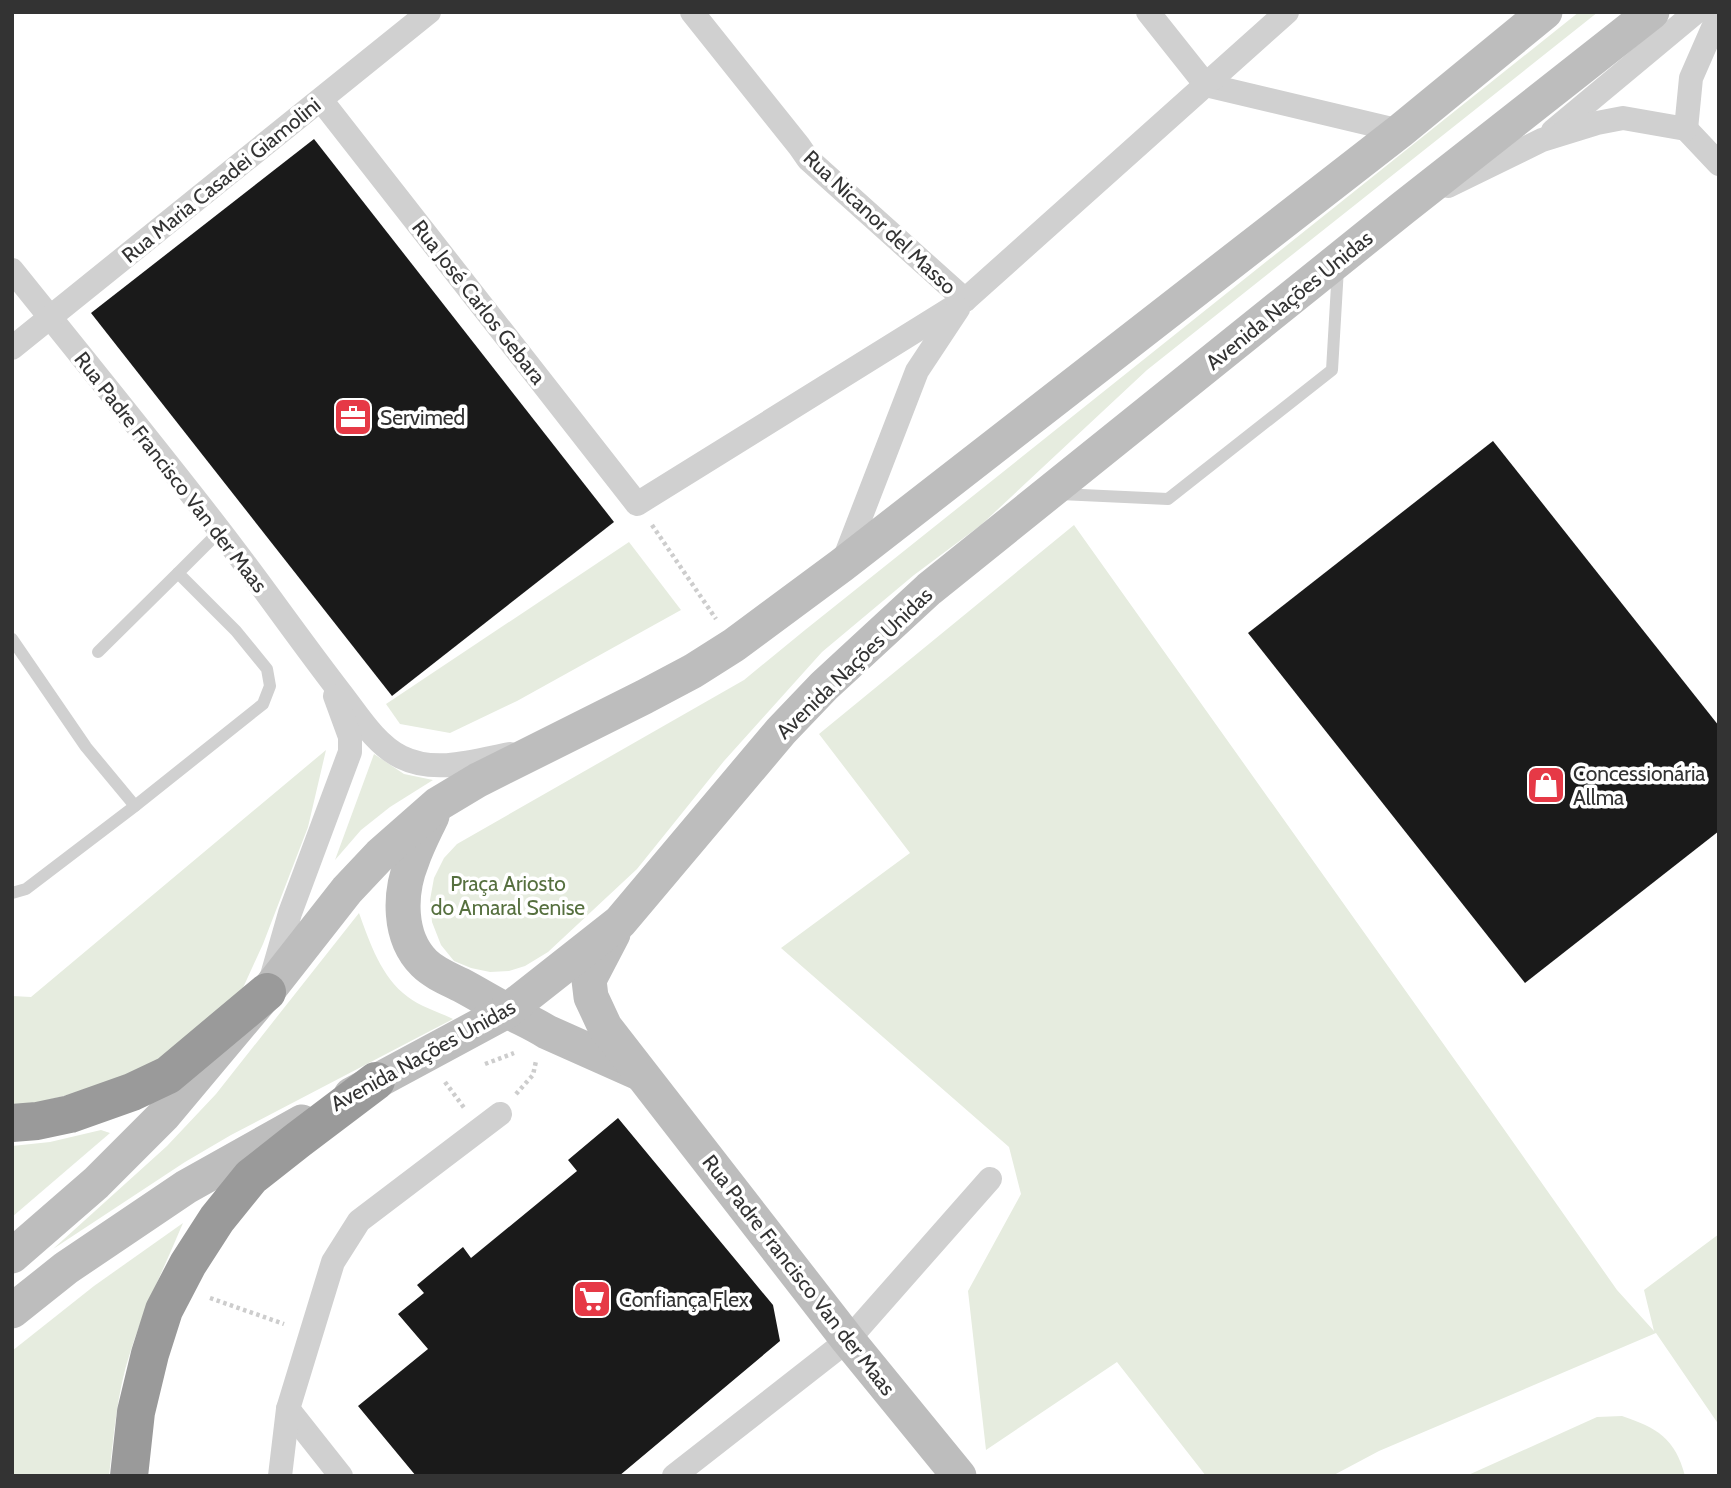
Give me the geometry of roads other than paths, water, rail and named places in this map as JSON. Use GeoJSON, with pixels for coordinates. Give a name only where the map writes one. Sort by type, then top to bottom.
{"type":"FeatureCollection","features":[{"type":"Feature","properties":{"kind":"highway"},"geometry":{"type":"LineString","coordinates":[[12,1124],[70,1114],[132,1092],[169,1075],[267,992]]}},
{"type":"Feature","properties":{"kind":"highway"},"geometry":{"type":"LineString","coordinates":[[129,1476],[136,1412],[150,1354],[164,1310],[188,1264],[217,1219],[251,1177],[376,1081]]}},
{"type":"Feature","properties":{"kind":"main road"},"geometry":{"type":"LineString","coordinates":[[12,1256],[96,1183],[163,1116],[267,992],[346,890],[380,855],[438,804],[478,780],[693,671],[734,645],[842,565],[1400,131],[1545,12]]}},
{"type":"Feature","properties":{"kind":"main road","name":"Avenida Nações Unidas"},"geometry":{"type":"LineString","coordinates":[[12,1311],[66,1268],[186,1187],[507,1011],[620,922],[781,732],[824,686],[929,589],[1653,12]]}},
{"type":"Feature","properties":{"kind":"main road"},"geometry":{"type":"LineString","coordinates":[[438,804],[411,862],[404,889],[405,928],[415,952],[425,964],[507,1011],[547,1032],[640,1073]]}},
{"type":"Feature","properties":{"kind":"main road","name":"Rua Padre Francisco Van der Maas"},"geometry":{"type":"LineString","coordinates":[[620,922],[589,980],[594,1005],[606,1027],[848,1340],[960,1476]]}},
{"type":"Feature","properties":{"kind":"street","name":"Rua Maria Casadei Giamolini"},"geometry":{"type":"LineString","coordinates":[[12,348],[429,12]]}},
{"type":"Feature","properties":{"kind":"street","name":"Rua Nicanor del Masso"},"geometry":{"type":"LineString","coordinates":[[692,12],[808,159],[965,300]]}},
{"type":"Feature","properties":{"kind":"street"},"geometry":{"type":"LineString","coordinates":[[1148,12],[1206,85],[1400,131]]}},
{"type":"Feature","properties":{"kind":"street"},"geometry":{"type":"LineString","coordinates":[[842,565],[917,371],[965,300],[1287,12]]}},
{"type":"Feature","properties":{"kind":"street"},"geometry":{"type":"LineString","coordinates":[[1542,140],[1696,12]]}},
{"type":"Feature","properties":{"kind":"street"},"geometry":{"type":"LineString","coordinates":[[1686,129],[1690,78],[1719,14]]}},
{"type":"Feature","properties":{"kind":"street","name":"Rua José Carlos Gebara"},"geometry":{"type":"LineString","coordinates":[[321,100],[637,504],[965,300]]}},
{"type":"Feature","properties":{"kind":"street"},"geometry":{"type":"LineString","coordinates":[[1404,208],[1542,140],[1597,122],[1623,118],[1686,129],[1719,164]]}},
{"type":"Feature","properties":{"kind":"street","name":"Rua Padre Francisco Van der Maas"},"geometry":{"type":"LineString","coordinates":[[12,270],[220,531],[371,732],[386,747],[415,763],[435,766],[542,748]]}},
{"type":"Feature","properties":{"kind":"street","name":"Rua Padre Francisco Van der Maas"},"geometry":{"type":"LineString","coordinates":[[267,992],[290,913],[350,752],[350,737],[328,676]]}},
{"type":"Feature","properties":{"kind":"street"},"geometry":{"type":"LineString","coordinates":[[280,1476],[288,1409],[334,1262],[359,1221],[500,1114]]}},
{"type":"Feature","properties":{"kind":"street"},"geometry":{"type":"LineString","coordinates":[[674,1476],[848,1340],[990,1179]]}},
{"type":"Feature","properties":{"kind":"street"},"geometry":{"type":"LineString","coordinates":[[288,1409],[341,1476]]}},
{"type":"Feature","properties":{"kind":"lane"},"geometry":{"type":"LineString","coordinates":[[1049,493],[1168,499],[1332,370],[1339,260]]}},
{"type":"Feature","properties":{"kind":"lane"},"geometry":{"type":"LineString","coordinates":[[98,652],[220,531]]}},
{"type":"Feature","properties":{"kind":"lane"},"geometry":{"type":"LineString","coordinates":[[12,893],[26,889],[263,704],[270,686],[267,669],[228,622],[178,573]]}},
{"type":"Feature","properties":{"kind":"lane"},"geometry":{"type":"LineString","coordinates":[[12,639],[86,747],[135,806]]}},
{"type":"Feature","properties":{"kind":"place","name":"Servimed"},"geometry":{"type":"Point","coordinates":[353,417]}},
{"type":"Feature","properties":{"kind":"place","name":"Concessionária Allma"},"geometry":{"type":"Point","coordinates":[1546,785]}},
{"type":"Feature","properties":{"kind":"place","name":"Confiança Flex"},"geometry":{"type":"Point","coordinates":[592,1299]}},
{"type":"Feature","properties":{"kind":"park label","name":"Praça Ariosto do Amaral Senise"},"geometry":{"type":"Point","coordinates":[508,895]}}]}
